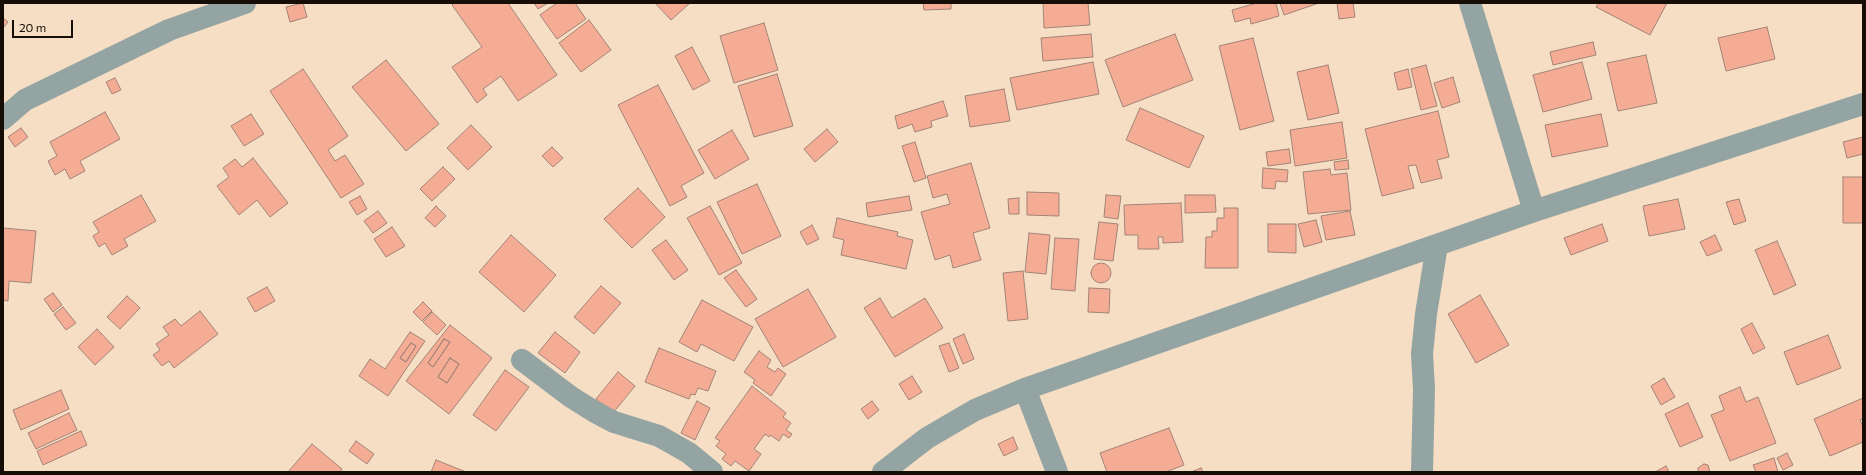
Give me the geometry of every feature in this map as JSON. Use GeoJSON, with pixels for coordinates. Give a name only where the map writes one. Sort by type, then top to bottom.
{"type":"FeatureCollection","features":[{"type":"Feature","properties":{"kind":"street"},"geometry":{"type":"LineString","coordinates":[[3,119],[25,100],[169,30],[245,3]]}},
{"type":"Feature","properties":{"kind":"street"},"geometry":{"type":"LineString","coordinates":[[1470,3],[1534,211]]}},
{"type":"Feature","properties":{"kind":"street"},"geometry":{"type":"LineString","coordinates":[[883,472],[927,438],[975,410],[1025,389],[1534,211],[1863,104]]}},
{"type":"Feature","properties":{"kind":"street"},"geometry":{"type":"LineString","coordinates":[[1422,472],[1424,389],[1422,354],[1426,314],[1437,245]]}},
{"type":"Feature","properties":{"kind":"street"},"geometry":{"type":"LineString","coordinates":[[522,360],[571,397],[595,412],[614,422],[659,436],[689,453],[712,472]]}},
{"type":"Feature","properties":{"kind":"street"},"geometry":{"type":"LineString","coordinates":[[1025,389],[1057,472]]}},
{"type":"Feature","properties":{"kind":"building"},"geometry":{"type":"Polygon","coordinates":[[[303,3],[307,17],[290,22],[286,7],[303,3]]]}},
{"type":"Feature","properties":{"kind":"building"},"geometry":{"type":"Polygon","coordinates":[[[454,3],[508,3],[557,75],[518,101],[501,76],[483,89],[487,95],[477,103],[452,67],[482,47],[452,5],[454,3]]]}},
{"type":"Feature","properties":{"kind":"building"},"geometry":{"type":"Polygon","coordinates":[[[534,3],[548,3],[538,9],[534,3]]]}},
{"type":"Feature","properties":{"kind":"building"},"geometry":{"type":"Polygon","coordinates":[[[557,3],[575,3],[586,19],[557,39],[540,15],[557,3]]]}},
{"type":"Feature","properties":{"kind":"building"},"geometry":{"type":"Polygon","coordinates":[[[655,3],[690,3],[671,20],[655,3]]]}},
{"type":"Feature","properties":{"kind":"building"},"geometry":{"type":"Polygon","coordinates":[[[923,3],[951,3],[951,9],[924,10],[923,3]]]}},
{"type":"Feature","properties":{"kind":"building"},"geometry":{"type":"Polygon","coordinates":[[[1043,3],[1088,3],[1090,25],[1044,28],[1043,3]]]}},
{"type":"Feature","properties":{"kind":"building"},"geometry":{"type":"Polygon","coordinates":[[[1257,3],[1276,3],[1279,16],[1251,24],[1250,18],[1235,22],[1232,10],[1257,3]]]}},
{"type":"Feature","properties":{"kind":"building"},"geometry":{"type":"Polygon","coordinates":[[[1280,3],[1319,3],[1284,15],[1280,3]]]}},
{"type":"Feature","properties":{"kind":"building"},"geometry":{"type":"Polygon","coordinates":[[[1337,3],[1353,3],[1355,17],[1339,19],[1337,3]]]}},
{"type":"Feature","properties":{"kind":"building"},"geometry":{"type":"Polygon","coordinates":[[[1599,3],[1667,3],[1650,35],[1596,7],[1599,3]]]}},
{"type":"Feature","properties":{"kind":"building"},"geometry":{"type":"Polygon","coordinates":[[[3,18],[8,22],[3,28],[3,18]]]}},
{"type":"Feature","properties":{"kind":"building"},"geometry":{"type":"Polygon","coordinates":[[[589,20],[611,50],[581,72],[559,43],[589,20]]]}},
{"type":"Feature","properties":{"kind":"building"},"geometry":{"type":"Polygon","coordinates":[[[764,23],[778,70],[734,83],[720,36],[764,23]]]}},
{"type":"Feature","properties":{"kind":"building"},"geometry":{"type":"Polygon","coordinates":[[[1767,27],[1775,59],[1726,71],[1718,38],[1767,27]]]}},
{"type":"Feature","properties":{"kind":"building"},"geometry":{"type":"Polygon","coordinates":[[[1091,34],[1093,57],[1043,61],[1041,38],[1091,34]]]}},
{"type":"Feature","properties":{"kind":"building"},"geometry":{"type":"Polygon","coordinates":[[[1175,34],[1193,80],[1123,107],[1105,60],[1175,34]]]}},
{"type":"Feature","properties":{"kind":"building"},"geometry":{"type":"Polygon","coordinates":[[[1253,38],[1274,121],[1240,130],[1219,46],[1253,38]]]}},
{"type":"Feature","properties":{"kind":"building"},"geometry":{"type":"Polygon","coordinates":[[[1593,42],[1596,55],[1553,65],[1550,52],[1593,42]]]}},
{"type":"Feature","properties":{"kind":"building"},"geometry":{"type":"Polygon","coordinates":[[[692,47],[710,81],[693,90],[675,56],[692,47]]]}},
{"type":"Feature","properties":{"kind":"building"},"geometry":{"type":"Polygon","coordinates":[[[1646,55],[1657,103],[1618,111],[1607,63],[1646,55]]]}},
{"type":"Feature","properties":{"kind":"building"},"geometry":{"type":"Polygon","coordinates":[[[386,60],[439,124],[406,151],[352,87],[386,60]]]}},
{"type":"Feature","properties":{"kind":"building"},"geometry":{"type":"Polygon","coordinates":[[[1093,62],[1099,94],[1017,110],[1010,78],[1093,62]]]}},
{"type":"Feature","properties":{"kind":"building"},"geometry":{"type":"Polygon","coordinates":[[[1582,62],[1592,99],[1543,112],[1533,75],[1582,62]]]}},
{"type":"Feature","properties":{"kind":"building"},"geometry":{"type":"Polygon","coordinates":[[[1328,65],[1339,113],[1308,120],[1297,72],[1328,65]]]}},
{"type":"Feature","properties":{"kind":"building"},"geometry":{"type":"Polygon","coordinates":[[[1426,65],[1437,106],[1421,110],[1411,69],[1426,65]]]}},
{"type":"Feature","properties":{"kind":"building"},"geometry":{"type":"Polygon","coordinates":[[[303,69],[348,136],[328,150],[335,161],[345,155],[364,184],[341,198],[270,91],[303,69]]]}},
{"type":"Feature","properties":{"kind":"building"},"geometry":{"type":"Polygon","coordinates":[[[1408,69],[1412,87],[1398,90],[1394,73],[1408,69]]]}},
{"type":"Feature","properties":{"kind":"building"},"geometry":{"type":"Polygon","coordinates":[[[777,74],[793,126],[754,137],[738,86],[777,74]]]}},
{"type":"Feature","properties":{"kind":"building"},"geometry":{"type":"Polygon","coordinates":[[[1453,77],[1460,102],[1442,108],[1434,83],[1453,77]]]}},
{"type":"Feature","properties":{"kind":"building"},"geometry":{"type":"Polygon","coordinates":[[[115,78],[121,90],[112,94],[106,82],[115,78]]]}},
{"type":"Feature","properties":{"kind":"building"},"geometry":{"type":"Polygon","coordinates":[[[658,85],[704,173],[681,186],[687,197],[670,206],[618,105],[658,85]]]}},
{"type":"Feature","properties":{"kind":"building"},"geometry":{"type":"Polygon","coordinates":[[[1004,89],[1010,121],[970,127],[965,96],[1004,89]]]}},
{"type":"Feature","properties":{"kind":"building"},"geometry":{"type":"Polygon","coordinates":[[[943,101],[948,116],[931,121],[932,127],[915,132],[912,124],[898,129],[895,116],[943,101]]]}},
{"type":"Feature","properties":{"kind":"building"},"geometry":{"type":"Polygon","coordinates":[[[1140,108],[1204,136],[1189,168],[1126,140],[1140,108]]]}},
{"type":"Feature","properties":{"kind":"building"},"geometry":{"type":"Polygon","coordinates":[[[1438,111],[1449,157],[1437,160],[1442,178],[1421,183],[1416,165],[1408,166],[1414,188],[1382,196],[1365,129],[1438,111]]]}},
{"type":"Feature","properties":{"kind":"building"},"geometry":{"type":"Polygon","coordinates":[[[105,112],[120,139],[80,161],[85,171],[70,179],[65,169],[55,175],[48,161],[57,156],[50,142],[105,112]]]}},
{"type":"Feature","properties":{"kind":"building"},"geometry":{"type":"Polygon","coordinates":[[[251,114],[264,134],[244,146],[231,126],[251,114]]]}},
{"type":"Feature","properties":{"kind":"building"},"geometry":{"type":"Polygon","coordinates":[[[1601,114],[1608,146],[1552,157],[1545,125],[1601,114]]]}},
{"type":"Feature","properties":{"kind":"building"},"geometry":{"type":"Polygon","coordinates":[[[1342,122],[1347,158],[1295,166],[1290,130],[1342,122]]]}},
{"type":"Feature","properties":{"kind":"building"},"geometry":{"type":"Polygon","coordinates":[[[471,125],[492,147],[468,170],[447,148],[471,125]]]}},
{"type":"Feature","properties":{"kind":"building"},"geometry":{"type":"Polygon","coordinates":[[[21,128],[28,137],[15,147],[8,137],[21,128]]]}},
{"type":"Feature","properties":{"kind":"building"},"geometry":{"type":"Polygon","coordinates":[[[827,129],[838,142],[815,162],[804,149],[827,129]]]}},
{"type":"Feature","properties":{"kind":"building"},"geometry":{"type":"Polygon","coordinates":[[[732,130],[749,159],[715,179],[698,150],[732,130]]]}},
{"type":"Feature","properties":{"kind":"building"},"geometry":{"type":"Polygon","coordinates":[[[1863,137],[1863,154],[1847,158],[1843,142],[1863,137]]]}},
{"type":"Feature","properties":{"kind":"building"},"geometry":{"type":"Polygon","coordinates":[[[915,142],[926,178],[914,182],[902,146],[915,142]]]}},
{"type":"Feature","properties":{"kind":"building"},"geometry":{"type":"Polygon","coordinates":[[[552,147],[563,158],[553,167],[542,156],[552,147]]]}},
{"type":"Feature","properties":{"kind":"building"},"geometry":{"type":"Polygon","coordinates":[[[1289,149],[1291,163],[1268,166],[1266,152],[1289,149]]]}},
{"type":"Feature","properties":{"kind":"building"},"geometry":{"type":"Polygon","coordinates":[[[253,158],[288,203],[270,217],[257,200],[239,215],[217,186],[229,177],[223,168],[235,159],[242,167],[253,158]]]}},
{"type":"Feature","properties":{"kind":"building"},"geometry":{"type":"Polygon","coordinates":[[[1348,160],[1349,169],[1335,170],[1334,162],[1348,160]]]}},
{"type":"Feature","properties":{"kind":"building"},"geometry":{"type":"Polygon","coordinates":[[[971,163],[990,228],[973,233],[981,260],[953,268],[950,255],[935,260],[921,212],[950,204],[947,194],[933,198],[927,176],[971,163]]]}},
{"type":"Feature","properties":{"kind":"building"},"geometry":{"type":"Polygon","coordinates":[[[443,167],[455,179],[432,201],[420,189],[443,167]]]}},
{"type":"Feature","properties":{"kind":"building"},"geometry":{"type":"Polygon","coordinates":[[[1263,168],[1288,170],[1287,182],[1276,181],[1275,189],[1262,188],[1263,168]]]}},
{"type":"Feature","properties":{"kind":"building"},"geometry":{"type":"Polygon","coordinates":[[[1330,169],[1331,175],[1347,173],[1351,210],[1308,214],[1303,172],[1330,169]]]}},
{"type":"Feature","properties":{"kind":"building"},"geometry":{"type":"Polygon","coordinates":[[[1843,177],[1863,177],[1863,223],[1843,223],[1843,177]]]}},
{"type":"Feature","properties":{"kind":"building"},"geometry":{"type":"Polygon","coordinates":[[[757,184],[781,236],[742,254],[717,202],[757,184]]]}},
{"type":"Feature","properties":{"kind":"building"},"geometry":{"type":"Polygon","coordinates":[[[638,188],[665,217],[632,248],[604,219],[638,188]]]}},
{"type":"Feature","properties":{"kind":"building"},"geometry":{"type":"Polygon","coordinates":[[[1027,192],[1059,193],[1059,216],[1027,215],[1027,192]]]}},
{"type":"Feature","properties":{"kind":"building"},"geometry":{"type":"Polygon","coordinates":[[[141,195],[156,221],[124,239],[128,246],[112,255],[105,243],[99,247],[93,236],[99,232],[93,222],[141,195]]]}},
{"type":"Feature","properties":{"kind":"building"},"geometry":{"type":"Polygon","coordinates":[[[1106,195],[1121,196],[1118,219],[1104,217],[1106,195]]]}},
{"type":"Feature","properties":{"kind":"building"},"geometry":{"type":"Polygon","coordinates":[[[1185,195],[1215,195],[1216,212],[1185,213],[1185,195]]]}},
{"type":"Feature","properties":{"kind":"building"},"geometry":{"type":"Polygon","coordinates":[[[360,196],[367,209],[357,215],[349,202],[360,196]]]}},
{"type":"Feature","properties":{"kind":"building"},"geometry":{"type":"Polygon","coordinates":[[[909,196],[912,210],[868,217],[866,203],[909,196]]]}},
{"type":"Feature","properties":{"kind":"building"},"geometry":{"type":"Polygon","coordinates":[[[1019,198],[1019,214],[1009,214],[1008,199],[1019,198]]]}},
{"type":"Feature","properties":{"kind":"building"},"geometry":{"type":"Polygon","coordinates":[[[1678,199],[1685,229],[1649,236],[1643,206],[1678,199]]]}},
{"type":"Feature","properties":{"kind":"building"},"geometry":{"type":"Polygon","coordinates":[[[1739,199],[1746,221],[1734,225],[1726,202],[1739,199]]]}},
{"type":"Feature","properties":{"kind":"building"},"geometry":{"type":"Polygon","coordinates":[[[1181,203],[1183,242],[1163,243],[1163,237],[1158,237],[1159,249],[1138,249],[1138,235],[1125,235],[1124,205],[1181,203]]]}},
{"type":"Feature","properties":{"kind":"building"},"geometry":{"type":"Polygon","coordinates":[[[436,206],[446,216],[435,227],[425,218],[436,206]]]}},
{"type":"Feature","properties":{"kind":"building"},"geometry":{"type":"Polygon","coordinates":[[[710,206],[742,263],[719,275],[687,218],[710,206]]]}},
{"type":"Feature","properties":{"kind":"building"},"geometry":{"type":"Polygon","coordinates":[[[1224,208],[1238,208],[1238,268],[1205,268],[1206,237],[1212,237],[1212,231],[1217,231],[1217,218],[1224,218],[1224,208]]]}},
{"type":"Feature","properties":{"kind":"building"},"geometry":{"type":"Polygon","coordinates":[[[378,211],[387,223],[373,233],[364,221],[378,211]]]}},
{"type":"Feature","properties":{"kind":"building"},"geometry":{"type":"Polygon","coordinates":[[[1350,211],[1355,235],[1326,240],[1321,216],[1350,211]]]}},
{"type":"Feature","properties":{"kind":"building"},"geometry":{"type":"Polygon","coordinates":[[[837,218],[898,232],[897,236],[913,240],[906,269],[841,255],[844,240],[833,237],[837,218]]]}},
{"type":"Feature","properties":{"kind":"building"},"geometry":{"type":"Polygon","coordinates":[[[1316,220],[1322,242],[1304,247],[1298,224],[1316,220]]]}},
{"type":"Feature","properties":{"kind":"building"},"geometry":{"type":"Polygon","coordinates":[[[1099,222],[1118,224],[1113,261],[1094,259],[1099,222]]]}},
{"type":"Feature","properties":{"kind":"building"},"geometry":{"type":"Polygon","coordinates":[[[1268,224],[1296,224],[1296,253],[1268,252],[1268,224]]]}},
{"type":"Feature","properties":{"kind":"building"},"geometry":{"type":"Polygon","coordinates":[[[1602,224],[1608,241],[1571,255],[1564,238],[1602,224]]]}},
{"type":"Feature","properties":{"kind":"building"},"geometry":{"type":"Polygon","coordinates":[[[812,225],[819,239],[807,245],[800,232],[812,225]]]}},
{"type":"Feature","properties":{"kind":"building"},"geometry":{"type":"Polygon","coordinates":[[[392,227],[405,246],[386,257],[374,239],[392,227]]]}},
{"type":"Feature","properties":{"kind":"building"},"geometry":{"type":"Polygon","coordinates":[[[3,228],[36,231],[31,283],[9,281],[8,301],[3,300],[3,228]]]}},
{"type":"Feature","properties":{"kind":"building"},"geometry":{"type":"Polygon","coordinates":[[[1029,233],[1050,235],[1046,274],[1025,272],[1029,233]]]}},
{"type":"Feature","properties":{"kind":"building"},"geometry":{"type":"Polygon","coordinates":[[[511,235],[556,275],[524,312],[479,272],[511,235]]]}},
{"type":"Feature","properties":{"kind":"building"},"geometry":{"type":"Polygon","coordinates":[[[1715,235],[1722,250],[1707,256],[1700,242],[1715,235]]]}},
{"type":"Feature","properties":{"kind":"building"},"geometry":{"type":"Polygon","coordinates":[[[1055,238],[1079,239],[1075,291],[1051,289],[1055,238]]]}},
{"type":"Feature","properties":{"kind":"building"},"geometry":{"type":"Polygon","coordinates":[[[666,240],[688,270],[674,280],[652,250],[666,240]]]}},
{"type":"Feature","properties":{"kind":"building"},"geometry":{"type":"Polygon","coordinates":[[[1777,241],[1796,285],[1774,295],[1755,250],[1777,241]]]}},
{"type":"Feature","properties":{"kind":"building"},"geometry":{"type":"Polygon","coordinates":[[[1101,263],[1108,266],[1111,273],[1108,280],[1101,283],[1094,280],[1091,273],[1094,266],[1101,263]]]}},
{"type":"Feature","properties":{"kind":"building"},"geometry":{"type":"Polygon","coordinates":[[[736,270],[757,299],[746,307],[724,278],[736,270]]]}},
{"type":"Feature","properties":{"kind":"building"},"geometry":{"type":"Polygon","coordinates":[[[1023,271],[1028,319],[1008,321],[1003,273],[1023,271]]]}},
{"type":"Feature","properties":{"kind":"building"},"geometry":{"type":"Polygon","coordinates":[[[601,286],[621,303],[594,334],[574,317],[601,286]]]}},
{"type":"Feature","properties":{"kind":"building"},"geometry":{"type":"Polygon","coordinates":[[[267,287],[275,301],[255,312],[247,298],[267,287]]]}},
{"type":"Feature","properties":{"kind":"building"},"geometry":{"type":"Polygon","coordinates":[[[1089,288],[1110,289],[1109,313],[1088,312],[1089,288]]]}},
{"type":"Feature","properties":{"kind":"building"},"geometry":{"type":"Polygon","coordinates":[[[808,289],[836,337],[783,367],[755,319],[808,289]]]}},
{"type":"Feature","properties":{"kind":"building"},"geometry":{"type":"Polygon","coordinates":[[[53,293],[62,305],[53,312],[44,299],[53,293]]]}},
{"type":"Feature","properties":{"kind":"building"},"geometry":{"type":"Polygon","coordinates":[[[1480,295],[1509,345],[1476,363],[1448,314],[1480,295]]]}},
{"type":"Feature","properties":{"kind":"building"},"geometry":{"type":"Polygon","coordinates":[[[127,296],[140,308],[120,329],[107,317],[127,296]]]}},
{"type":"Feature","properties":{"kind":"building"},"geometry":{"type":"Polygon","coordinates":[[[880,298],[892,318],[925,298],[943,328],[895,357],[864,308],[880,298]]]}},
{"type":"Feature","properties":{"kind":"building"},"geometry":{"type":"Polygon","coordinates":[[[702,300],[753,327],[734,361],[701,344],[697,352],[679,342],[702,300]]]}},
{"type":"Feature","properties":{"kind":"building"},"geometry":{"type":"Polygon","coordinates":[[[423,302],[432,311],[422,321],[413,312],[423,302]]]}},
{"type":"Feature","properties":{"kind":"building"},"geometry":{"type":"Polygon","coordinates":[[[63,307],[76,323],[66,330],[54,314],[63,307]]]}},
{"type":"Feature","properties":{"kind":"building"},"geometry":{"type":"Polygon","coordinates":[[[200,311],[218,334],[174,368],[169,361],[162,366],[153,355],[160,350],[156,344],[169,335],[163,327],[175,319],[181,326],[200,311]]]}},
{"type":"Feature","properties":{"kind":"building"},"geometry":{"type":"Polygon","coordinates":[[[432,312],[446,325],[437,335],[423,322],[432,312]]]}},
{"type":"Feature","properties":{"kind":"building"},"geometry":{"type":"Polygon","coordinates":[[[1752,323],[1765,348],[1753,354],[1741,329],[1752,323]]]}},
{"type":"Feature","properties":{"kind":"building"},"geometry":{"type":"Polygon","coordinates":[[[450,325],[492,358],[449,414],[406,381],[450,325]],[[444,339],[428,363],[433,367],[450,342],[444,339]],[[450,358],[438,377],[447,383],[459,364],[450,358]]]}},
{"type":"Feature","properties":{"kind":"building"},"geometry":{"type":"Polygon","coordinates":[[[97,329],[114,347],[95,365],[78,347],[97,329]]]}},
{"type":"Feature","properties":{"kind":"building"},"geometry":{"type":"Polygon","coordinates":[[[410,332],[425,341],[388,396],[359,376],[370,359],[385,369],[410,332]],[[411,343],[400,358],[406,362],[416,346],[411,343]]]}},
{"type":"Feature","properties":{"kind":"building"},"geometry":{"type":"Polygon","coordinates":[[[555,332],[580,352],[565,373],[538,353],[555,332]]]}},
{"type":"Feature","properties":{"kind":"building"},"geometry":{"type":"Polygon","coordinates":[[[964,334],[974,359],[963,364],[953,339],[964,334]]]}},
{"type":"Feature","properties":{"kind":"building"},"geometry":{"type":"Polygon","coordinates":[[[1828,335],[1841,368],[1797,385],[1784,352],[1828,335]]]}},
{"type":"Feature","properties":{"kind":"building"},"geometry":{"type":"Polygon","coordinates":[[[444,339],[450,342],[433,367],[428,363],[444,339]]]}},
{"type":"Feature","properties":{"kind":"building"},"geometry":{"type":"Polygon","coordinates":[[[411,343],[416,346],[406,362],[400,358],[411,343]]]}},
{"type":"Feature","properties":{"kind":"building"},"geometry":{"type":"Polygon","coordinates":[[[949,343],[959,368],[949,372],[939,346],[949,343]]]}},
{"type":"Feature","properties":{"kind":"building"},"geometry":{"type":"Polygon","coordinates":[[[659,348],[716,371],[708,391],[698,388],[695,395],[691,394],[689,399],[645,382],[659,348]]]}},
{"type":"Feature","properties":{"kind":"building"},"geometry":{"type":"Polygon","coordinates":[[[759,351],[771,360],[767,367],[775,372],[778,368],[786,374],[771,396],[753,383],[755,380],[744,372],[759,351]]]}},
{"type":"Feature","properties":{"kind":"building"},"geometry":{"type":"Polygon","coordinates":[[[450,358],[459,364],[447,383],[438,377],[450,358]]]}},
{"type":"Feature","properties":{"kind":"building"},"geometry":{"type":"Polygon","coordinates":[[[505,370],[529,387],[496,431],[473,415],[505,370]]]}},
{"type":"Feature","properties":{"kind":"building"},"geometry":{"type":"Polygon","coordinates":[[[618,372],[635,386],[613,413],[596,399],[618,372]]]}},
{"type":"Feature","properties":{"kind":"building"},"geometry":{"type":"Polygon","coordinates":[[[912,376],[922,392],[909,400],[899,384],[912,376]]]}},
{"type":"Feature","properties":{"kind":"building"},"geometry":{"type":"Polygon","coordinates":[[[1664,378],[1675,397],[1661,405],[1651,386],[1664,378]]]}},
{"type":"Feature","properties":{"kind":"building"},"geometry":{"type":"Polygon","coordinates":[[[752,386],[786,413],[783,417],[791,423],[786,430],[792,434],[789,438],[783,434],[779,441],[770,435],[769,437],[765,434],[754,449],[761,454],[749,471],[735,461],[731,466],[722,459],[726,454],[716,446],[720,441],[715,438],[752,386]]]}},
{"type":"Feature","properties":{"kind":"building"},"geometry":{"type":"Polygon","coordinates":[[[1740,387],[1746,402],[1758,397],[1776,443],[1730,461],[1711,415],[1724,410],[1719,396],[1740,387]]]}},
{"type":"Feature","properties":{"kind":"building"},"geometry":{"type":"Polygon","coordinates":[[[61,390],[69,409],[21,430],[13,410],[61,390]]]}},
{"type":"Feature","properties":{"kind":"building"},"geometry":{"type":"Polygon","coordinates":[[[1863,398],[1863,419],[1860,420],[1863,427],[1863,442],[1830,456],[1814,419],[1863,398]]]}},
{"type":"Feature","properties":{"kind":"building"},"geometry":{"type":"Polygon","coordinates":[[[697,401],[710,408],[695,440],[681,433],[697,401]]]}},
{"type":"Feature","properties":{"kind":"building"},"geometry":{"type":"Polygon","coordinates":[[[872,401],[879,410],[868,419],[861,409],[872,401]]]}},
{"type":"Feature","properties":{"kind":"building"},"geometry":{"type":"Polygon","coordinates":[[[1688,403],[1703,437],[1680,447],[1665,414],[1688,403]]]}},
{"type":"Feature","properties":{"kind":"building"},"geometry":{"type":"Polygon","coordinates":[[[69,413],[77,430],[36,449],[28,433],[69,413]]]}},
{"type":"Feature","properties":{"kind":"building"},"geometry":{"type":"Polygon","coordinates":[[[1169,428],[1184,465],[1166,472],[1107,472],[1100,453],[1169,428]]]}},
{"type":"Feature","properties":{"kind":"building"},"geometry":{"type":"Polygon","coordinates":[[[81,431],[87,445],[43,465],[37,451],[81,431]]]}},
{"type":"Feature","properties":{"kind":"building"},"geometry":{"type":"Polygon","coordinates":[[[1013,437],[1018,449],[1004,456],[998,444],[1013,437]]]}},
{"type":"Feature","properties":{"kind":"building"},"geometry":{"type":"Polygon","coordinates":[[[356,441],[374,454],[367,464],[349,451],[356,441]]]}},
{"type":"Feature","properties":{"kind":"building"},"geometry":{"type":"Polygon","coordinates":[[[312,444],[342,469],[340,472],[288,472],[312,444]]]}},
{"type":"Feature","properties":{"kind":"building"},"geometry":{"type":"Polygon","coordinates":[[[1787,453],[1793,465],[1783,470],[1777,458],[1787,453]]]}},
{"type":"Feature","properties":{"kind":"building"},"geometry":{"type":"Polygon","coordinates":[[[1774,458],[1778,472],[1756,472],[1753,465],[1774,458]]]}},
{"type":"Feature","properties":{"kind":"building"},"geometry":{"type":"Polygon","coordinates":[[[436,460],[466,472],[431,472],[436,460]]]}},
{"type":"Feature","properties":{"kind":"building"},"geometry":{"type":"Polygon","coordinates":[[[1704,464],[1708,465],[1710,472],[1698,472],[1698,468],[1704,464]]]}},
{"type":"Feature","properties":{"kind":"building"},"geometry":{"type":"Polygon","coordinates":[[[1666,466],[1669,472],[1655,472],[1666,466]]]}},
{"type":"Feature","properties":{"kind":"building"},"geometry":{"type":"Polygon","coordinates":[[[1201,468],[1203,472],[1191,472],[1201,468]]]}}]}
